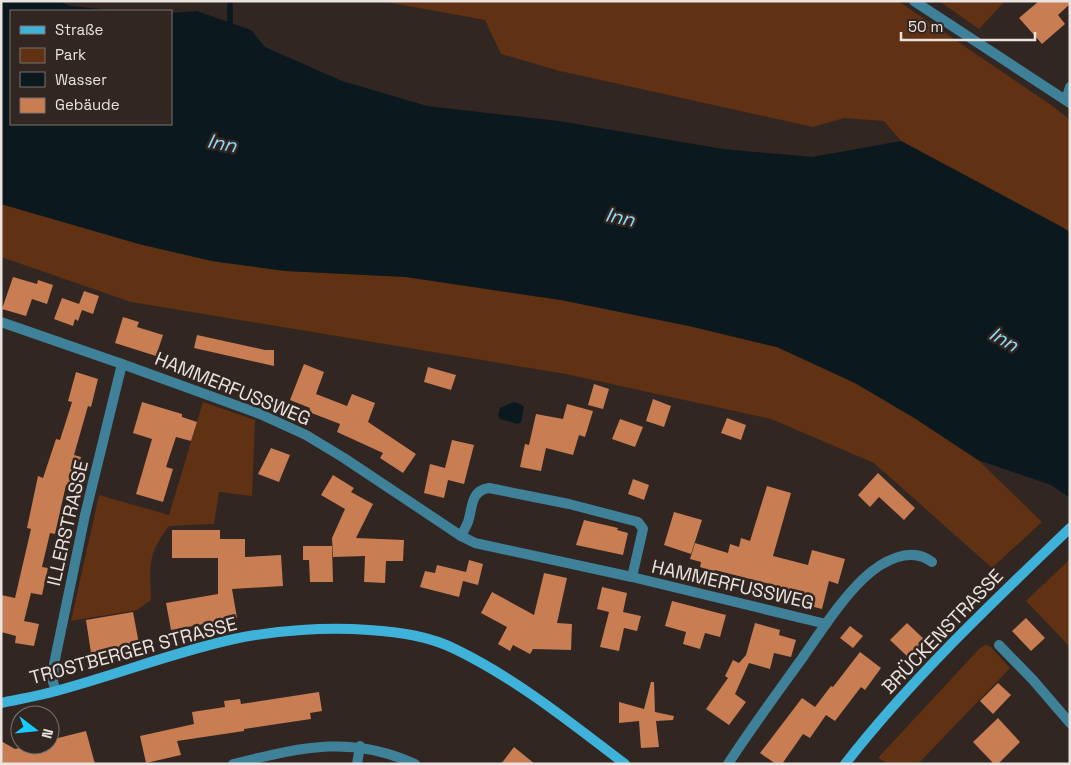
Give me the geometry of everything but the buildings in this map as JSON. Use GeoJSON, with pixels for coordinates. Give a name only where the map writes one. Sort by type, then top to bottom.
{"type":"FeatureCollection","features":[{"type":"Feature","properties":{"kind":"main road","name":"BRÜCKENSTRASSE"},"geometry":{"type":"LineString","coordinates":[[845,764],[862,741],[916,681],[1002,591],[1070,528]]}},
{"type":"Feature","properties":{"kind":"main road","name":"TROSTBERGER STRASSE"},"geometry":{"type":"LineString","coordinates":[[1,704],[56,691],[235,638],[322,628],[383,631],[418,636],[456,650],[506,677],[539,699],[626,764]]}},
{"type":"Feature","properties":{"kind":"street"},"geometry":{"type":"LineString","coordinates":[[914,1],[1068,102],[1070,87]]}},
{"type":"Feature","properties":{"kind":"street","name":"HAMMERFUSSWEG"},"geometry":{"type":"LineString","coordinates":[[1,322],[260,414],[306,435],[461,536],[475,543],[632,577],[826,624]]}},
{"type":"Feature","properties":{"kind":"street","name":"ILLERSTRASSE"},"geometry":{"type":"LineString","coordinates":[[56,691],[53,682],[54,664],[85,515],[122,364]]}},
{"type":"Feature","properties":{"kind":"street","name":"HAMMERFUSSWEG"},"geometry":{"type":"LineString","coordinates":[[461,536],[468,523],[476,494],[482,489],[489,488],[568,504],[638,522],[642,529],[632,577]]}},
{"type":"Feature","properties":{"kind":"street"},"geometry":{"type":"LineString","coordinates":[[728,764],[826,624],[864,578],[884,563],[901,556],[915,554],[926,557],[932,562]]}},
{"type":"Feature","properties":{"kind":"street"},"geometry":{"type":"LineString","coordinates":[[999,645],[1070,722]]}},
{"type":"Feature","properties":{"kind":"street"},"geometry":{"type":"LineString","coordinates":[[233,764],[286,752],[341,746],[360,746],[400,756],[416,764]]}},
{"type":"Feature","properties":{"kind":"street"},"geometry":{"type":"LineString","coordinates":[[357,764],[360,746]]}},
{"type":"Feature","properties":{"kind":"green space"},"geometry":{"type":"Polygon","coordinates":[[[381,1],[898,1],[1051,105],[1070,120],[1070,232],[901,141],[884,121],[844,118],[813,127],[560,71],[501,54],[485,20],[381,1]]]}},
{"type":"Feature","properties":{"kind":"green space"},"geometry":{"type":"Polygon","coordinates":[[[939,1],[1005,1],[979,29],[939,1]]]}},
{"type":"Feature","properties":{"kind":"green space"},"geometry":{"type":"Polygon","coordinates":[[[1,204],[139,244],[212,261],[286,271],[406,277],[561,300],[689,326],[777,347],[855,383],[916,419],[978,460],[1042,522],[992,568],[874,463],[771,419],[566,374],[131,302],[1,257],[1,204]]]}},
{"type":"Feature","properties":{"kind":"green space"},"geometry":{"type":"Polygon","coordinates":[[[203,402],[255,420],[252,496],[219,492],[214,524],[169,526],[157,545],[151,561],[151,600],[137,610],[71,621],[99,495],[169,515],[203,402]]]}},
{"type":"Feature","properties":{"kind":"green space"},"geometry":{"type":"Polygon","coordinates":[[[1070,559],[1070,647],[1026,601],[1070,559]]]}},
{"type":"Feature","properties":{"kind":"green space"},"geometry":{"type":"Polygon","coordinates":[[[985,645],[990,646],[1010,668],[918,764],[889,764],[878,758],[979,649],[985,645]]]}},
{"type":"Feature","properties":{"kind":"water","name":"Inn"},"geometry":{"type":"Polygon","coordinates":[[[1,1],[59,1],[70,6],[110,10],[10,10],[10,125],[172,125],[172,13],[197,11],[251,30],[265,47],[342,81],[427,106],[559,121],[723,149],[812,157],[901,141],[1070,232],[1070,498],[1051,485],[978,460],[916,419],[855,383],[777,347],[689,326],[561,300],[406,277],[286,271],[212,261],[139,244],[1,204],[1,1]]]}},
{"type":"Feature","properties":{"kind":"water"},"geometry":{"type":"Polygon","coordinates":[[[514,402],[524,407],[521,422],[518,424],[500,419],[498,416],[500,408],[514,402]]]}},
{"type":"Feature","properties":{"kind":"waterway"},"geometry":{"type":"LineString","coordinates":[[230,1],[230,29]]}}]}
